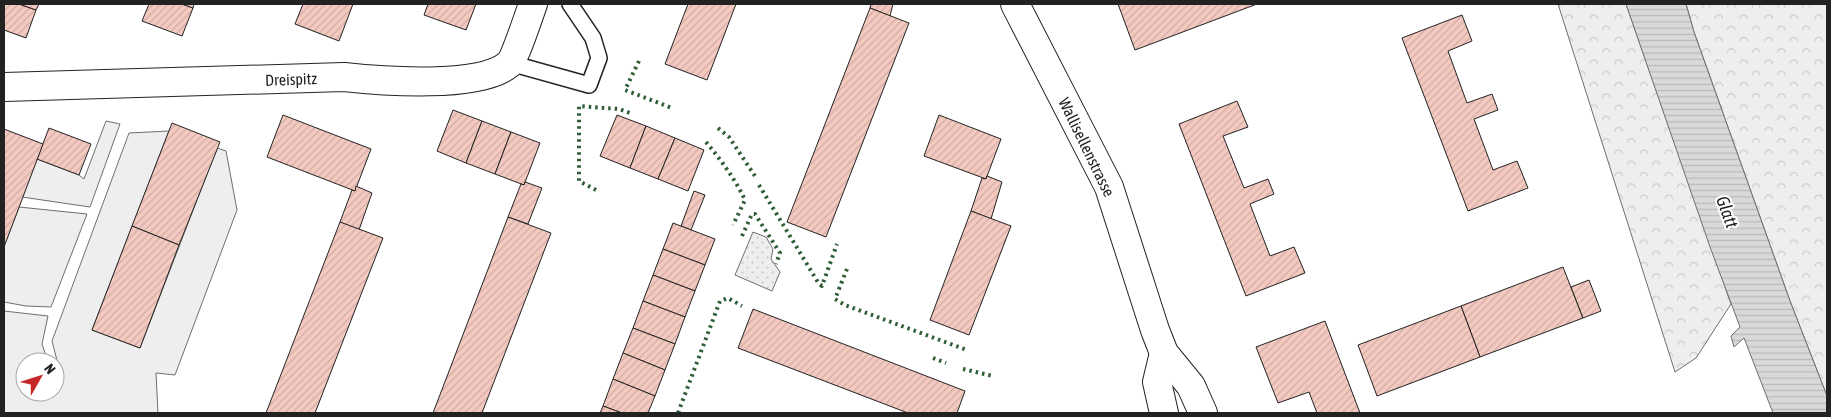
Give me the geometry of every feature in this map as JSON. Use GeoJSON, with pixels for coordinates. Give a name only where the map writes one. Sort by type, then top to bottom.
{"type":"FeatureCollection","features":[{"type":"Feature","properties":{"kind":"street"},"geometry":{"type":"LineString","coordinates":[[510,63],[533,4]]}},
{"type":"Feature","properties":{"kind":"street","name":"Wallisellenstrasse"},"geometry":{"type":"LineString","coordinates":[[1015,4],[1109,187],[1164,353],[1191,386],[1202,413]]}},
{"type":"Feature","properties":{"kind":"street","name":"Dreispitz"},"geometry":{"type":"LineString","coordinates":[[4,87],[344,77],[389,82],[460,79],[493,73],[510,63]]}},
{"type":"Feature","properties":{"kind":"street"},"geometry":{"type":"LineString","coordinates":[[1164,353],[1157,382],[1164,413]]}},
{"type":"Feature","properties":{"kind":"lane"},"geometry":{"type":"LineString","coordinates":[[510,63],[589,85],[599,58],[593,38],[570,4]]}},
{"type":"Feature","properties":{"kind":"green space"},"geometry":{"type":"Polygon","coordinates":[[[1558,4],[1626,4],[1731,304],[1696,358],[1675,372],[1558,4]]]}},
{"type":"Feature","properties":{"kind":"green space"},"geometry":{"type":"Polygon","coordinates":[[[1686,4],[1827,4],[1827,396],[1790,301],[1694,32],[1686,4]]]}},
{"type":"Feature","properties":{"kind":"green space"},"geometry":{"type":"Polygon","coordinates":[[[106,121],[120,124],[90,207],[22,197],[37,159],[79,175],[84,179],[106,121]]]}},
{"type":"Feature","properties":{"kind":"green space"},"geometry":{"type":"Polygon","coordinates":[[[169,131],[92,330],[140,348],[217,148],[226,151],[237,210],[175,375],[156,373],[158,413],[4,413],[4,311],[48,316],[42,344],[45,352],[15,352],[15,402],[65,402],[65,352],[55,352],[52,341],[129,133],[169,131]]]}},
{"type":"Feature","properties":{"kind":"green space"},"geometry":{"type":"Polygon","coordinates":[[[19,207],[87,214],[51,307],[26,306],[4,302],[4,246],[19,207]]]}},
{"type":"Feature","properties":{"kind":"green space"},"geometry":{"type":"Polygon","coordinates":[[[753,232],[766,237],[773,249],[771,259],[780,272],[772,291],[735,275],[753,232]]]}},
{"type":"Feature","properties":{"kind":"water","name":"Glatt"},"geometry":{"type":"Polygon","coordinates":[[[1626,4],[1686,4],[1694,32],[1790,301],[1827,396],[1827,413],[1773,413],[1744,338],[1734,347],[1731,336],[1740,327],[1710,247],[1626,4]]]}},
{"type":"Feature","properties":{"kind":"building"},"geometry":{"type":"Polygon","coordinates":[[[4,4],[19,4],[36,10],[26,38],[4,30],[4,4]]]}},
{"type":"Feature","properties":{"kind":"building"},"geometry":{"type":"Polygon","coordinates":[[[19,4],[39,4],[36,10],[19,4]]]}},
{"type":"Feature","properties":{"kind":"building"},"geometry":{"type":"Polygon","coordinates":[[[149,4],[182,4],[193,8],[182,36],[142,21],[149,4]]]}},
{"type":"Feature","properties":{"kind":"building"},"geometry":{"type":"Polygon","coordinates":[[[182,4],[194,4],[193,8],[182,4]]]}},
{"type":"Feature","properties":{"kind":"building"},"geometry":{"type":"Polygon","coordinates":[[[303,4],[353,4],[339,41],[295,24],[303,4]]]}},
{"type":"Feature","properties":{"kind":"building"},"geometry":{"type":"Polygon","coordinates":[[[428,4],[476,4],[466,30],[424,15],[428,4]]]}},
{"type":"Feature","properties":{"kind":"building"},"geometry":{"type":"Polygon","coordinates":[[[688,4],[736,4],[707,80],[665,64],[688,4]]]}},
{"type":"Feature","properties":{"kind":"building"},"geometry":{"type":"Polygon","coordinates":[[[871,4],[893,4],[890,16],[870,8],[871,4]]]}},
{"type":"Feature","properties":{"kind":"building"},"geometry":{"type":"Polygon","coordinates":[[[1118,4],[1257,4],[1135,50],[1118,4]]]}},
{"type":"Feature","properties":{"kind":"building"},"geometry":{"type":"Polygon","coordinates":[[[870,8],[909,23],[826,237],[787,222],[870,8]]]}},
{"type":"Feature","properties":{"kind":"building"},"geometry":{"type":"Polygon","coordinates":[[[1462,15],[1472,41],[1448,51],[1467,103],[1492,94],[1498,110],[1474,119],[1493,170],[1517,161],[1528,188],[1468,211],[1402,38],[1462,15]]]}},
{"type":"Feature","properties":{"kind":"building"},"geometry":{"type":"Polygon","coordinates":[[[1237,101],[1248,127],[1223,136],[1244,188],[1268,179],[1274,194],[1250,204],[1270,256],[1294,247],[1305,273],[1246,296],[1179,124],[1237,101]]]}},
{"type":"Feature","properties":{"kind":"building"},"geometry":{"type":"Polygon","coordinates":[[[453,110],[482,121],[466,163],[437,151],[453,110]]]}},
{"type":"Feature","properties":{"kind":"building"},"geometry":{"type":"Polygon","coordinates":[[[283,115],[371,149],[355,191],[267,157],[283,115]]]}},
{"type":"Feature","properties":{"kind":"building"},"geometry":{"type":"Polygon","coordinates":[[[617,115],[646,126],[630,168],[600,156],[617,115]]]}},
{"type":"Feature","properties":{"kind":"building"},"geometry":{"type":"Polygon","coordinates":[[[939,115],[1001,139],[986,179],[924,156],[939,115]]]}},
{"type":"Feature","properties":{"kind":"building"},"geometry":{"type":"Polygon","coordinates":[[[482,121],[511,132],[495,174],[466,163],[482,121]]]}},
{"type":"Feature","properties":{"kind":"building"},"geometry":{"type":"Polygon","coordinates":[[[172,123],[220,142],[179,245],[132,226],[172,123]]]}},
{"type":"Feature","properties":{"kind":"building"},"geometry":{"type":"Polygon","coordinates":[[[646,126],[675,138],[658,179],[630,168],[646,126]]]}},
{"type":"Feature","properties":{"kind":"building"},"geometry":{"type":"Polygon","coordinates":[[[49,128],[91,144],[79,175],[37,159],[49,128]]]}},
{"type":"Feature","properties":{"kind":"building"},"geometry":{"type":"Polygon","coordinates":[[[4,129],[43,144],[4,247],[4,129]]]}},
{"type":"Feature","properties":{"kind":"building"},"geometry":{"type":"Polygon","coordinates":[[[511,132],[540,143],[524,185],[495,174],[511,132]]]}},
{"type":"Feature","properties":{"kind":"building"},"geometry":{"type":"Polygon","coordinates":[[[675,138],[704,150],[688,191],[658,179],[675,138]]]}},
{"type":"Feature","properties":{"kind":"building"},"geometry":{"type":"Polygon","coordinates":[[[987,176],[1002,182],[991,219],[971,211],[982,178],[986,179],[987,176]]]}},
{"type":"Feature","properties":{"kind":"building"},"geometry":{"type":"Polygon","coordinates":[[[525,182],[542,188],[528,224],[508,217],[521,184],[524,185],[525,182]]]}},
{"type":"Feature","properties":{"kind":"building"},"geometry":{"type":"Polygon","coordinates":[[[356,186],[372,193],[359,230],[340,222],[352,190],[355,191],[356,186]]]}},
{"type":"Feature","properties":{"kind":"building"},"geometry":{"type":"Polygon","coordinates":[[[694,191],[705,195],[691,230],[681,226],[694,191]]]}},
{"type":"Feature","properties":{"kind":"building"},"geometry":{"type":"Polygon","coordinates":[[[971,211],[1011,226],[969,335],[930,320],[971,211]]]}},
{"type":"Feature","properties":{"kind":"building"},"geometry":{"type":"Polygon","coordinates":[[[508,217],[551,233],[482,413],[433,413],[508,217]]]}},
{"type":"Feature","properties":{"kind":"building"},"geometry":{"type":"Polygon","coordinates":[[[340,222],[383,238],[315,413],[266,413],[340,222]]]}},
{"type":"Feature","properties":{"kind":"building"},"geometry":{"type":"Polygon","coordinates":[[[673,223],[715,239],[705,265],[663,249],[673,223]]]}},
{"type":"Feature","properties":{"kind":"building"},"geometry":{"type":"Polygon","coordinates":[[[132,226],[179,245],[140,348],[92,330],[132,226]]]}},
{"type":"Feature","properties":{"kind":"building"},"geometry":{"type":"Polygon","coordinates":[[[663,249],[705,265],[695,291],[653,275],[663,249]]]}},
{"type":"Feature","properties":{"kind":"building"},"geometry":{"type":"Polygon","coordinates":[[[1563,267],[1583,318],[1480,357],[1461,306],[1563,267]]]}},
{"type":"Feature","properties":{"kind":"building"},"geometry":{"type":"Polygon","coordinates":[[[653,275],[695,291],[685,317],[643,301],[653,275]]]}},
{"type":"Feature","properties":{"kind":"building"},"geometry":{"type":"Polygon","coordinates":[[[1589,280],[1601,311],[1583,318],[1571,287],[1589,280]]]}},
{"type":"Feature","properties":{"kind":"building"},"geometry":{"type":"Polygon","coordinates":[[[643,301],[685,317],[675,344],[633,328],[643,301]]]}},
{"type":"Feature","properties":{"kind":"building"},"geometry":{"type":"Polygon","coordinates":[[[1461,306],[1480,357],[1377,396],[1358,345],[1461,306]]]}},
{"type":"Feature","properties":{"kind":"building"},"geometry":{"type":"Polygon","coordinates":[[[753,309],[965,391],[957,413],[908,413],[738,348],[753,309]]]}},
{"type":"Feature","properties":{"kind":"building"},"geometry":{"type":"Polygon","coordinates":[[[1325,321],[1360,413],[1317,413],[1309,392],[1278,403],[1256,347],[1325,321]]]}},
{"type":"Feature","properties":{"kind":"building"},"geometry":{"type":"Polygon","coordinates":[[[633,328],[675,344],[665,370],[623,353],[633,328]]]}},
{"type":"Feature","properties":{"kind":"building"},"geometry":{"type":"Polygon","coordinates":[[[623,353],[665,370],[655,396],[613,379],[623,353]]]}},
{"type":"Feature","properties":{"kind":"building"},"geometry":{"type":"Polygon","coordinates":[[[613,379],[655,396],[648,413],[622,413],[603,406],[613,379]]]}},
{"type":"Feature","properties":{"kind":"building"},"geometry":{"type":"Polygon","coordinates":[[[603,406],[622,413],[600,413],[603,406]]]}},
{"type":"Feature","properties":{"kind":"hedge"},"geometry":{"type":"LineString","coordinates":[[639,61],[625,90],[672,108]]}},
{"type":"Feature","properties":{"kind":"hedge"},"geometry":{"type":"LineString","coordinates":[[596,190],[579,181],[579,106],[619,109],[630,113]]}},
{"type":"Feature","properties":{"kind":"hedge"},"geometry":{"type":"LineString","coordinates":[[718,128],[729,137],[755,176]]}},
{"type":"Feature","properties":{"kind":"hedge"},"geometry":{"type":"LineString","coordinates":[[706,142],[727,170],[745,200],[733,225]]}},
{"type":"Feature","properties":{"kind":"hedge"},"geometry":{"type":"LineString","coordinates":[[759,185],[822,286],[837,244]]}},
{"type":"Feature","properties":{"kind":"hedge"},"geometry":{"type":"LineString","coordinates":[[742,236],[752,214],[755,214],[780,253],[776,264]]}},
{"type":"Feature","properties":{"kind":"hedge"},"geometry":{"type":"LineString","coordinates":[[847,269],[835,299],[845,305],[967,350]]}},
{"type":"Feature","properties":{"kind":"hedge"},"geometry":{"type":"LineString","coordinates":[[678,413],[720,301],[728,298],[742,306]]}},
{"type":"Feature","properties":{"kind":"hedge"},"geometry":{"type":"LineString","coordinates":[[933,358],[946,363]]}},
{"type":"Feature","properties":{"kind":"hedge"},"geometry":{"type":"LineString","coordinates":[[963,369],[993,376]]}}]}
